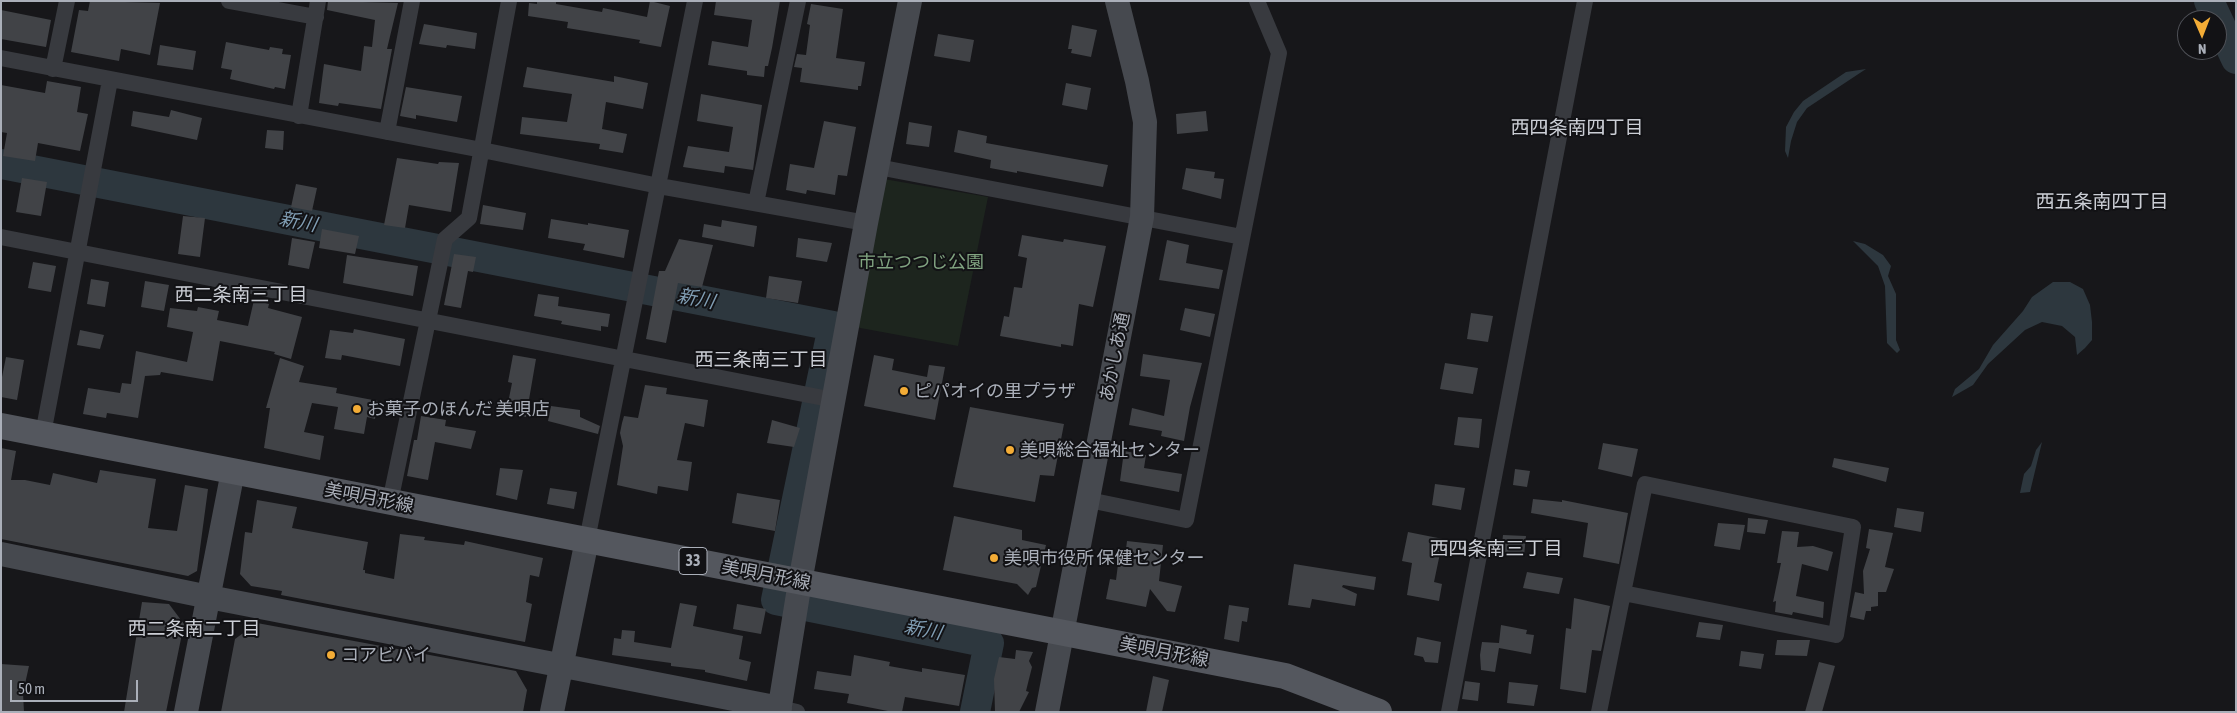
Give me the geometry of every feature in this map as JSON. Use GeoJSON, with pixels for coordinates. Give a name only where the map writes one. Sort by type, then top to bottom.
{"type":"FeatureCollection","features":[{"type":"Feature","properties":{"kind":"main road","name":"美唄月形線"},"geometry":{"type":"LineString","coordinates":[[1,426],[1285,676],[1379,712]]}},
{"type":"Feature","properties":{"kind":"street"},"geometry":{"type":"LineString","coordinates":[[53,69],[67,1]]}},
{"type":"Feature","properties":{"kind":"street"},"geometry":{"type":"LineString","coordinates":[[229,1],[317,9],[299,116]]}},
{"type":"Feature","properties":{"kind":"street"},"geometry":{"type":"LineString","coordinates":[[387,132],[412,1]]}},
{"type":"Feature","properties":{"kind":"street"},"geometry":{"type":"LineString","coordinates":[[390,502],[445,239],[469,218],[509,1]]}},
{"type":"Feature","properties":{"kind":"street"},"geometry":{"type":"LineString","coordinates":[[552,712],[696,1]]}},
{"type":"Feature","properties":{"kind":"street"},"geometry":{"type":"LineString","coordinates":[[756,204],[798,1]]}},
{"type":"Feature","properties":{"kind":"street"},"geometry":{"type":"LineString","coordinates":[[1,554],[785,711],[800,582],[866,223],[910,1]]}},
{"type":"Feature","properties":{"kind":"street","name":"あかしあ通"},"geometry":{"type":"LineString","coordinates":[[1047,712],[1064,633],[1142,217],[1145,122],[1117,1]]}},
{"type":"Feature","properties":{"kind":"street"},"geometry":{"type":"LineString","coordinates":[[1089,500],[1186,520],[1279,53],[1257,1]]}},
{"type":"Feature","properties":{"kind":"street"},"geometry":{"type":"LineString","coordinates":[[1449,712],[1585,1]]}},
{"type":"Feature","properties":{"kind":"street"},"geometry":{"type":"LineString","coordinates":[[1,58],[482,150],[659,186],[866,223]]}},
{"type":"Feature","properties":{"kind":"street"},"geometry":{"type":"LineString","coordinates":[[43,434],[110,80]]}},
{"type":"Feature","properties":{"kind":"street"},"geometry":{"type":"LineString","coordinates":[[878,167],[1242,238]]}},
{"type":"Feature","properties":{"kind":"street"},"geometry":{"type":"LineString","coordinates":[[1,237],[834,400]]}},
{"type":"Feature","properties":{"kind":"street"},"geometry":{"type":"LineString","coordinates":[[186,712],[233,471]]}},
{"type":"Feature","properties":{"kind":"street"},"geometry":{"type":"LineString","coordinates":[[1599,712],[1623,592],[1645,484],[1853,527],[1836,635],[1623,592]]}},
{"type":"Feature","properties":{"kind":"green space","name":"市立つつじ公園"},"geometry":{"type":"Polygon","coordinates":[[[884,179],[988,197],[958,346],[855,327],[884,179]]]}},
{"type":"Feature","properties":{"kind":"shaded area"},"geometry":{"type":"Polygon","coordinates":[[[1866,69],[1807,108],[1797,122],[1788,158],[1785,151],[1786,127],[1794,112],[1803,101],[1846,72],[1866,69]]]}},
{"type":"Feature","properties":{"kind":"shaded area"},"geometry":{"type":"Polygon","coordinates":[[[1853,241],[1865,244],[1883,255],[1891,266],[1888,276],[1896,294],[1896,340],[1900,350],[1897,353],[1887,343],[1885,286],[1878,266],[1853,241]]]}},
{"type":"Feature","properties":{"kind":"shaded area"},"geometry":{"type":"Polygon","coordinates":[[[2053,282],[2070,282],[2083,289],[2090,305],[2092,322],[2092,340],[2085,348],[2077,355],[2075,337],[2062,326],[2042,322],[2025,330],[1988,364],[1973,385],[1952,397],[1955,389],[1979,369],[1993,345],[2023,311],[2032,297],[2053,282]]]}},
{"type":"Feature","properties":{"kind":"shaded area"},"geometry":{"type":"Polygon","coordinates":[[[2042,442],[2030,492],[2020,493],[2024,474],[2031,466],[2036,450],[2042,442]]]}},
{"type":"Feature","properties":{"kind":"building"},"geometry":{"type":"Polygon","coordinates":[[[90,1],[160,3],[150,55],[121,49],[119,61],[71,52],[79,10],[88,11],[90,1]]]}},
{"type":"Feature","properties":{"kind":"building"},"geometry":{"type":"Polygon","coordinates":[[[328,1],[398,3],[387,49],[392,49],[381,109],[339,103],[338,106],[319,103],[324,64],[361,71],[364,46],[372,47],[375,20],[327,10],[328,1]]]}},
{"type":"Feature","properties":{"kind":"building"},"geometry":{"type":"Polygon","coordinates":[[[537,1],[556,1],[556,4],[602,12],[603,8],[647,17],[650,1],[670,6],[661,47],[639,43],[640,40],[567,28],[568,22],[528,16],[529,3],[537,4],[537,1]]]}},
{"type":"Feature","properties":{"kind":"building"},"geometry":{"type":"Polygon","coordinates":[[[716,1],[780,1],[772,48],[768,66],[765,66],[764,77],[747,75],[747,71],[708,65],[712,41],[748,47],[752,20],[714,15],[716,1]]]}},
{"type":"Feature","properties":{"kind":"building"},"geometry":{"type":"Polygon","coordinates":[[[811,4],[843,9],[836,58],[865,62],[861,86],[858,86],[858,90],[800,82],[802,68],[794,67],[797,54],[806,55],[810,25],[807,24],[811,4]]]}},
{"type":"Feature","properties":{"kind":"building"},"geometry":{"type":"Polygon","coordinates":[[[1,10],[51,20],[46,47],[1,39],[1,10]]]}},
{"type":"Feature","properties":{"kind":"building"},"geometry":{"type":"Polygon","coordinates":[[[424,24],[477,33],[475,49],[447,45],[446,48],[419,44],[424,24]]]}},
{"type":"Feature","properties":{"kind":"building"},"geometry":{"type":"Polygon","coordinates":[[[1072,25],[1097,30],[1091,57],[1071,53],[1072,49],[1068,49],[1072,25]]]}},
{"type":"Feature","properties":{"kind":"building"},"geometry":{"type":"Polygon","coordinates":[[[938,34],[974,40],[970,62],[934,56],[938,34]]]}},
{"type":"Feature","properties":{"kind":"building"},"geometry":{"type":"Polygon","coordinates":[[[226,42],[269,50],[270,47],[283,49],[282,54],[291,55],[285,89],[275,87],[274,89],[230,79],[232,70],[221,68],[226,42]]]}},
{"type":"Feature","properties":{"kind":"building"},"geometry":{"type":"Polygon","coordinates":[[[160,45],[196,51],[193,70],[157,65],[160,45]]]}},
{"type":"Feature","properties":{"kind":"building"},"geometry":{"type":"Polygon","coordinates":[[[527,67],[614,82],[614,76],[648,83],[643,109],[606,102],[602,129],[627,134],[623,153],[599,149],[600,144],[520,134],[522,117],[567,122],[572,94],[523,87],[527,67]]]}},
{"type":"Feature","properties":{"kind":"building"},"geometry":{"type":"Polygon","coordinates":[[[47,81],[81,87],[77,112],[88,114],[80,151],[38,143],[35,161],[3,156],[7,133],[1,132],[1,85],[45,93],[47,81]]]}},
{"type":"Feature","properties":{"kind":"building"},"geometry":{"type":"Polygon","coordinates":[[[1066,83],[1091,88],[1087,110],[1062,105],[1066,83]]]}},
{"type":"Feature","properties":{"kind":"building"},"geometry":{"type":"Polygon","coordinates":[[[406,87],[462,96],[457,122],[416,115],[416,119],[400,116],[406,87]]]}},
{"type":"Feature","properties":{"kind":"building"},"geometry":{"type":"Polygon","coordinates":[[[701,94],[762,105],[753,170],[725,166],[724,173],[683,167],[688,146],[729,152],[733,127],[697,121],[701,94]]]}},
{"type":"Feature","properties":{"kind":"building"},"geometry":{"type":"Polygon","coordinates":[[[171,110],[202,118],[197,140],[131,126],[133,111],[169,117],[171,110]]]}},
{"type":"Feature","properties":{"kind":"building"},"geometry":{"type":"Polygon","coordinates":[[[1206,111],[1208,131],[1177,134],[1176,114],[1206,111]]]}},
{"type":"Feature","properties":{"kind":"building"},"geometry":{"type":"Polygon","coordinates":[[[824,121],[856,127],[847,176],[838,175],[835,195],[807,190],[806,194],[786,190],[790,164],[814,168],[824,121]]]}},
{"type":"Feature","properties":{"kind":"building"},"geometry":{"type":"Polygon","coordinates":[[[909,122],[932,126],[929,147],[906,144],[909,122]]]}},
{"type":"Feature","properties":{"kind":"building"},"geometry":{"type":"Polygon","coordinates":[[[267,130],[284,131],[283,150],[265,148],[267,130]]]}},
{"type":"Feature","properties":{"kind":"building"},"geometry":{"type":"Polygon","coordinates":[[[958,130],[987,136],[986,143],[1108,165],[1103,187],[1017,171],[1017,173],[990,168],[991,160],[954,152],[958,130]]]}},
{"type":"Feature","properties":{"kind":"building"},"geometry":{"type":"Polygon","coordinates":[[[397,158],[438,164],[439,162],[459,163],[451,212],[409,205],[405,228],[384,225],[397,158]]]}},
{"type":"Feature","properties":{"kind":"building"},"geometry":{"type":"Polygon","coordinates":[[[1186,168],[1215,172],[1214,178],[1224,179],[1221,199],[1182,189],[1186,168]]]}},
{"type":"Feature","properties":{"kind":"building"},"geometry":{"type":"Polygon","coordinates":[[[22,178],[47,182],[41,216],[16,212],[22,178]]]}},
{"type":"Feature","properties":{"kind":"building"},"geometry":{"type":"Polygon","coordinates":[[[296,184],[317,188],[312,211],[291,207],[296,184]]]}},
{"type":"Feature","properties":{"kind":"building"},"geometry":{"type":"Polygon","coordinates":[[[483,205],[526,213],[523,230],[480,224],[483,205]]]}},
{"type":"Feature","properties":{"kind":"building"},"geometry":{"type":"Polygon","coordinates":[[[183,216],[205,218],[200,257],[178,254],[183,216]]]}},
{"type":"Feature","properties":{"kind":"building"},"geometry":{"type":"Polygon","coordinates":[[[551,219],[629,230],[624,258],[583,250],[585,244],[548,238],[551,219]]]}},
{"type":"Feature","properties":{"kind":"building"},"geometry":{"type":"Polygon","coordinates":[[[722,220],[757,226],[754,247],[702,237],[704,224],[721,227],[722,220]]]}},
{"type":"Feature","properties":{"kind":"building"},"geometry":{"type":"Polygon","coordinates":[[[322,229],[359,236],[355,254],[319,248],[322,229]]]}},
{"type":"Feature","properties":{"kind":"building"},"geometry":{"type":"Polygon","coordinates":[[[1022,235],[1063,242],[1064,239],[1106,246],[1093,307],[1079,304],[1073,346],[1061,344],[1061,347],[1000,336],[1004,316],[1009,317],[1014,287],[1022,288],[1027,258],[1018,256],[1022,235]]]}},
{"type":"Feature","properties":{"kind":"building"},"geometry":{"type":"Polygon","coordinates":[[[292,238],[315,242],[309,269],[288,265],[292,238]]]}},
{"type":"Feature","properties":{"kind":"building"},"geometry":{"type":"Polygon","coordinates":[[[798,238],[832,243],[827,262],[796,257],[798,238]]]}},
{"type":"Feature","properties":{"kind":"building"},"geometry":{"type":"Polygon","coordinates":[[[679,239],[713,245],[702,287],[678,283],[666,343],[646,339],[659,271],[665,271],[679,239]]]}},
{"type":"Feature","properties":{"kind":"building"},"geometry":{"type":"Polygon","coordinates":[[[1167,240],[1189,245],[1186,263],[1223,270],[1219,289],[1159,280],[1167,240]]]}},
{"type":"Feature","properties":{"kind":"building"},"geometry":{"type":"Polygon","coordinates":[[[454,254],[476,257],[473,272],[468,271],[461,308],[444,305],[454,254]]]}},
{"type":"Feature","properties":{"kind":"building"},"geometry":{"type":"Polygon","coordinates":[[[347,255],[418,266],[413,296],[343,283],[347,255]]]}},
{"type":"Feature","properties":{"kind":"building"},"geometry":{"type":"Polygon","coordinates":[[[33,262],[56,266],[51,292],[28,288],[33,262]]]}},
{"type":"Feature","properties":{"kind":"building"},"geometry":{"type":"Polygon","coordinates":[[[769,276],[802,281],[798,303],[766,298],[769,276]]]}},
{"type":"Feature","properties":{"kind":"building"},"geometry":{"type":"Polygon","coordinates":[[[91,279],[109,282],[105,307],[87,304],[91,279]]]}},
{"type":"Feature","properties":{"kind":"building"},"geometry":{"type":"Polygon","coordinates":[[[145,281],[169,285],[164,311],[141,307],[145,281]]]}},
{"type":"Feature","properties":{"kind":"building"},"geometry":{"type":"Polygon","coordinates":[[[538,294],[559,297],[558,306],[610,314],[608,327],[601,326],[601,331],[561,324],[562,321],[534,316],[538,294]]]}},
{"type":"Feature","properties":{"kind":"building"},"geometry":{"type":"Polygon","coordinates":[[[254,300],[269,304],[268,308],[302,317],[291,359],[274,354],[275,352],[220,341],[213,381],[161,372],[160,375],[145,376],[138,418],[107,413],[106,418],[83,414],[88,388],[120,393],[122,383],[131,384],[136,351],[187,362],[193,332],[167,327],[170,308],[197,311],[198,307],[219,311],[217,320],[248,326],[254,300]]]}},
{"type":"Feature","properties":{"kind":"building"},"geometry":{"type":"Polygon","coordinates":[[[1185,308],[1215,314],[1210,337],[1180,330],[1185,308]]]}},
{"type":"Feature","properties":{"kind":"building"},"geometry":{"type":"Polygon","coordinates":[[[1471,313],[1493,316],[1488,342],[1467,339],[1471,313]]]}},
{"type":"Feature","properties":{"kind":"building"},"geometry":{"type":"Polygon","coordinates":[[[354,329],[405,339],[400,366],[342,355],[341,360],[325,358],[330,330],[353,333],[354,329]]]}},
{"type":"Feature","properties":{"kind":"building"},"geometry":{"type":"Polygon","coordinates":[[[80,330],[104,335],[100,349],[77,345],[80,330]]]}},
{"type":"Feature","properties":{"kind":"building"},"geometry":{"type":"Polygon","coordinates":[[[1143,354],[1202,363],[1190,407],[1184,441],[1161,436],[1162,431],[1129,425],[1132,408],[1164,416],[1170,380],[1140,376],[1143,354]]]}},
{"type":"Feature","properties":{"kind":"building"},"geometry":{"type":"Polygon","coordinates":[[[513,355],[536,359],[526,417],[506,413],[512,383],[508,382],[513,355]]]}},
{"type":"Feature","properties":{"kind":"building","name":"ピパオイの里プラザ"},"geometry":{"type":"Polygon","coordinates":[[[874,355],[894,359],[892,370],[927,377],[929,365],[945,367],[935,420],[864,406],[874,355]]]}},
{"type":"Feature","properties":{"kind":"building"},"geometry":{"type":"Polygon","coordinates":[[[6,357],[24,360],[17,400],[1,397],[1,382],[6,357]]]}},
{"type":"Feature","properties":{"kind":"building"},"geometry":{"type":"Polygon","coordinates":[[[280,358],[304,366],[299,382],[337,388],[336,393],[378,401],[375,419],[367,417],[364,434],[334,429],[338,407],[312,403],[304,432],[324,436],[320,460],[264,448],[270,408],[266,408],[280,358]]]}},
{"type":"Feature","properties":{"kind":"building"},"geometry":{"type":"Polygon","coordinates":[[[1445,363],[1478,368],[1473,394],[1440,389],[1445,363]]]}},
{"type":"Feature","properties":{"kind":"building"},"geometry":{"type":"Polygon","coordinates":[[[645,385],[667,388],[666,394],[708,400],[704,427],[685,423],[677,460],[692,462],[688,491],[658,486],[657,494],[617,485],[623,446],[620,433],[622,423],[624,416],[638,418],[645,385]]]}},
{"type":"Feature","properties":{"kind":"building"},"geometry":{"type":"Polygon","coordinates":[[[551,406],[580,410],[580,417],[600,426],[598,434],[548,421],[551,406]]]}},
{"type":"Feature","properties":{"kind":"building","name":"美唄総合福祉センター"},"geometry":{"type":"Polygon","coordinates":[[[970,407],[1064,424],[1054,476],[1040,475],[1035,502],[953,487],[970,407]]]}},
{"type":"Feature","properties":{"kind":"building"},"geometry":{"type":"Polygon","coordinates":[[[421,416],[446,420],[445,426],[476,431],[471,449],[435,442],[428,480],[407,476],[414,440],[417,440],[421,416]]]}},
{"type":"Feature","properties":{"kind":"building"},"geometry":{"type":"Polygon","coordinates":[[[1458,417],[1482,419],[1479,448],[1454,445],[1458,417]]]}},
{"type":"Feature","properties":{"kind":"building"},"geometry":{"type":"Polygon","coordinates":[[[772,420],[800,428],[794,447],[767,443],[772,420]]]}},
{"type":"Feature","properties":{"kind":"building"},"geometry":{"type":"Polygon","coordinates":[[[1603,443],[1638,449],[1632,477],[1598,469],[1603,443]]]}},
{"type":"Feature","properties":{"kind":"building"},"geometry":{"type":"Polygon","coordinates":[[[1,448],[16,451],[11,480],[25,480],[50,485],[53,473],[97,483],[100,470],[156,479],[148,528],[177,531],[185,485],[208,489],[197,571],[188,576],[1,539],[1,448]]]}},
{"type":"Feature","properties":{"kind":"building"},"geometry":{"type":"Polygon","coordinates":[[[1124,451],[1146,455],[1144,468],[1182,474],[1179,492],[1120,481],[1124,451]]]}},
{"type":"Feature","properties":{"kind":"building"},"geometry":{"type":"Polygon","coordinates":[[[1834,458],[1889,468],[1886,482],[1832,467],[1834,458]]]}},
{"type":"Feature","properties":{"kind":"building"},"geometry":{"type":"Polygon","coordinates":[[[500,468],[523,470],[517,500],[496,495],[500,468]]]}},
{"type":"Feature","properties":{"kind":"building"},"geometry":{"type":"Polygon","coordinates":[[[1515,469],[1530,471],[1527,487],[1513,485],[1515,469]]]}},
{"type":"Feature","properties":{"kind":"building"},"geometry":{"type":"Polygon","coordinates":[[[1435,484],[1465,488],[1461,510],[1432,505],[1435,484]]]}},
{"type":"Feature","properties":{"kind":"building"},"geometry":{"type":"Polygon","coordinates":[[[550,488],[577,492],[574,509],[547,504],[550,488]]]}},
{"type":"Feature","properties":{"kind":"building"},"geometry":{"type":"Polygon","coordinates":[[[737,493],[780,500],[775,531],[732,523],[737,493]]]}},
{"type":"Feature","properties":{"kind":"building"},"geometry":{"type":"Polygon","coordinates":[[[1533,499],[1562,502],[1562,500],[1628,513],[1619,564],[1583,557],[1588,523],[1531,513],[1533,499]]]}},
{"type":"Feature","properties":{"kind":"building"},"geometry":{"type":"Polygon","coordinates":[[[257,500],[297,507],[292,528],[368,542],[363,570],[365,570],[365,573],[394,579],[400,534],[425,537],[424,540],[464,545],[465,541],[543,558],[539,577],[530,575],[526,602],[532,604],[525,642],[281,595],[282,591],[251,586],[240,574],[245,532],[252,533],[257,500]]]}},
{"type":"Feature","properties":{"kind":"building"},"geometry":{"type":"Polygon","coordinates":[[[1897,508],[1924,512],[1921,532],[1894,527],[1897,508]]]}},
{"type":"Feature","properties":{"kind":"building","name":"美唄市役所 保健センター"},"geometry":{"type":"Polygon","coordinates":[[[954,516],[1022,530],[1022,540],[1046,545],[1036,587],[1032,588],[1028,595],[1017,584],[943,570],[954,516]]]}},
{"type":"Feature","properties":{"kind":"building"},"geometry":{"type":"Polygon","coordinates":[[[1748,518],[1768,520],[1765,534],[1747,532],[1748,518]]]}},
{"type":"Feature","properties":{"kind":"building"},"geometry":{"type":"Polygon","coordinates":[[[1718,523],[1745,525],[1740,550],[1714,546],[1718,523]]]}},
{"type":"Feature","properties":{"kind":"building"},"geometry":{"type":"Polygon","coordinates":[[[1869,529],[1893,533],[1885,567],[1894,569],[1886,592],[1878,592],[1878,606],[1871,607],[1871,611],[1866,611],[1864,620],[1850,617],[1855,592],[1864,594],[1863,571],[1870,549],[1866,548],[1869,529]]]}},
{"type":"Feature","properties":{"kind":"building"},"geometry":{"type":"Polygon","coordinates":[[[1782,531],[1799,532],[1797,547],[1813,546],[1833,552],[1828,571],[1802,564],[1796,596],[1824,602],[1823,618],[1793,612],[1792,615],[1775,612],[1776,601],[1773,602],[1781,563],[1777,563],[1782,531]]]}},
{"type":"Feature","properties":{"kind":"building"},"geometry":{"type":"Polygon","coordinates":[[[1408,532],[1443,539],[1434,582],[1442,584],[1439,601],[1407,595],[1412,563],[1402,561],[1408,532]]]}},
{"type":"Feature","properties":{"kind":"building"},"geometry":{"type":"Polygon","coordinates":[[[1503,535],[1526,536],[1524,556],[1501,554],[1503,535]]]}},
{"type":"Feature","properties":{"kind":"building"},"geometry":{"type":"Polygon","coordinates":[[[1127,541],[1163,545],[1159,581],[1182,586],[1175,612],[1167,611],[1150,589],[1146,607],[1106,599],[1110,579],[1116,580],[1120,549],[1126,549],[1127,541]]]}},
{"type":"Feature","properties":{"kind":"building"},"geometry":{"type":"Polygon","coordinates":[[[1294,564],[1376,577],[1374,590],[1343,585],[1342,587],[1357,594],[1355,606],[1312,599],[1310,608],[1288,605],[1294,564]]]}},
{"type":"Feature","properties":{"kind":"building"},"geometry":{"type":"Polygon","coordinates":[[[1527,572],[1563,578],[1559,594],[1523,588],[1527,572]]]}},
{"type":"Feature","properties":{"kind":"building"},"geometry":{"type":"Polygon","coordinates":[[[1574,598],[1610,606],[1601,651],[1592,650],[1586,693],[1560,689],[1566,628],[1571,629],[1574,598]]]}},
{"type":"Feature","properties":{"kind":"building"},"geometry":{"type":"Polygon","coordinates":[[[142,602],[169,604],[184,624],[166,712],[124,712],[142,602]]]}},
{"type":"Feature","properties":{"kind":"building"},"geometry":{"type":"Polygon","coordinates":[[[680,603],[697,606],[693,626],[743,636],[739,659],[751,662],[747,681],[705,672],[705,670],[671,666],[671,663],[612,655],[614,638],[621,639],[622,630],[635,631],[634,642],[671,648],[680,603]]]}},
{"type":"Feature","properties":{"kind":"building"},"geometry":{"type":"Polygon","coordinates":[[[737,604],[766,609],[761,634],[733,629],[737,604]]]}},
{"type":"Feature","properties":{"kind":"building"},"geometry":{"type":"Polygon","coordinates":[[[1229,605],[1249,608],[1247,622],[1242,621],[1239,642],[1224,639],[1229,605]]]}},
{"type":"Feature","properties":{"kind":"building"},"geometry":{"type":"Polygon","coordinates":[[[1699,622],[1723,625],[1720,640],[1696,637],[1699,622]]]}},
{"type":"Feature","properties":{"kind":"building","name":"コアビバイ"},"geometry":{"type":"Polygon","coordinates":[[[257,623],[516,671],[527,690],[523,712],[221,712],[235,639],[257,623]]]}},
{"type":"Feature","properties":{"kind":"building"},"geometry":{"type":"Polygon","coordinates":[[[1501,625],[1527,630],[1526,634],[1534,635],[1531,654],[1499,648],[1495,672],[1481,670],[1480,655],[1482,642],[1499,643],[1501,625]]]}},
{"type":"Feature","properties":{"kind":"building"},"geometry":{"type":"Polygon","coordinates":[[[1417,637],[1441,642],[1438,663],[1425,662],[1423,657],[1414,655],[1417,637]]]}},
{"type":"Feature","properties":{"kind":"building"},"geometry":{"type":"Polygon","coordinates":[[[1777,640],[1810,640],[1807,656],[1775,655],[1777,640]]]}},
{"type":"Feature","properties":{"kind":"building"},"geometry":{"type":"Polygon","coordinates":[[[1016,650],[1033,652],[1029,661],[1032,667],[1026,691],[1029,692],[1019,712],[995,712],[994,679],[999,657],[1015,659],[1016,650]]]}},
{"type":"Feature","properties":{"kind":"building"},"geometry":{"type":"Polygon","coordinates":[[[1741,651],[1764,654],[1761,669],[1739,666],[1741,651]]]}},
{"type":"Feature","properties":{"kind":"building"},"geometry":{"type":"Polygon","coordinates":[[[854,655],[890,662],[889,666],[922,672],[922,668],[965,675],[959,706],[905,697],[902,712],[893,712],[847,703],[849,694],[814,689],[817,671],[851,676],[854,655]]]}},
{"type":"Feature","properties":{"kind":"building"},"geometry":{"type":"Polygon","coordinates":[[[1819,662],[1835,666],[1822,712],[1805,712],[1819,662]]]}},
{"type":"Feature","properties":{"kind":"building"},"geometry":{"type":"Polygon","coordinates":[[[1,664],[29,666],[23,693],[24,712],[1,712],[1,664]]]}},
{"type":"Feature","properties":{"kind":"building"},"geometry":{"type":"Polygon","coordinates":[[[1153,676],[1169,680],[1162,712],[1146,712],[1153,676]]]}},
{"type":"Feature","properties":{"kind":"building"},"geometry":{"type":"Polygon","coordinates":[[[1465,681],[1480,683],[1478,701],[1462,699],[1465,681]]]}},
{"type":"Feature","properties":{"kind":"building"},"geometry":{"type":"Polygon","coordinates":[[[1509,682],[1538,685],[1534,706],[1507,703],[1509,682]]]}},
{"type":"Feature","properties":{"kind":"waterway"},"geometry":{"type":"LineString","coordinates":[[2209,1],[2236,59]]}},
{"type":"Feature","properties":{"kind":"waterway","name":"新川"},"geometry":{"type":"LineString","coordinates":[[1,164],[833,326],[776,600],[989,643],[975,712]]}},
{"type":"Feature","properties":{"kind":"place","name":"ピパオイの里プラザ"},"geometry":{"type":"Point","coordinates":[904,391]}},
{"type":"Feature","properties":{"kind":"place","name":"お菓子のほんだ 美唄店"},"geometry":{"type":"Point","coordinates":[357,409]}},
{"type":"Feature","properties":{"kind":"place","name":"美唄総合福祉センター"},"geometry":{"type":"Point","coordinates":[1010,450]}},
{"type":"Feature","properties":{"kind":"place","name":"美唄市役所 保健センター"},"geometry":{"type":"Point","coordinates":[994,558]}},
{"type":"Feature","properties":{"kind":"place","name":"コアビバイ"},"geometry":{"type":"Point","coordinates":[331,655]}},
{"type":"Feature","properties":{"kind":"district","name":"西四条南四丁目"},"geometry":{"type":"Point","coordinates":[1577,128]}},
{"type":"Feature","properties":{"kind":"district","name":"西五条南四丁目"},"geometry":{"type":"Point","coordinates":[2102,202]}},
{"type":"Feature","properties":{"kind":"district","name":"西二条南三丁目"},"geometry":{"type":"Point","coordinates":[241,295]}},
{"type":"Feature","properties":{"kind":"district","name":"西三条南三丁目"},"geometry":{"type":"Point","coordinates":[761,360]}},
{"type":"Feature","properties":{"kind":"district","name":"西四条南三丁目"},"geometry":{"type":"Point","coordinates":[1496,549]}},
{"type":"Feature","properties":{"kind":"district","name":"西二条南二丁目"},"geometry":{"type":"Point","coordinates":[194,629]}}]}
